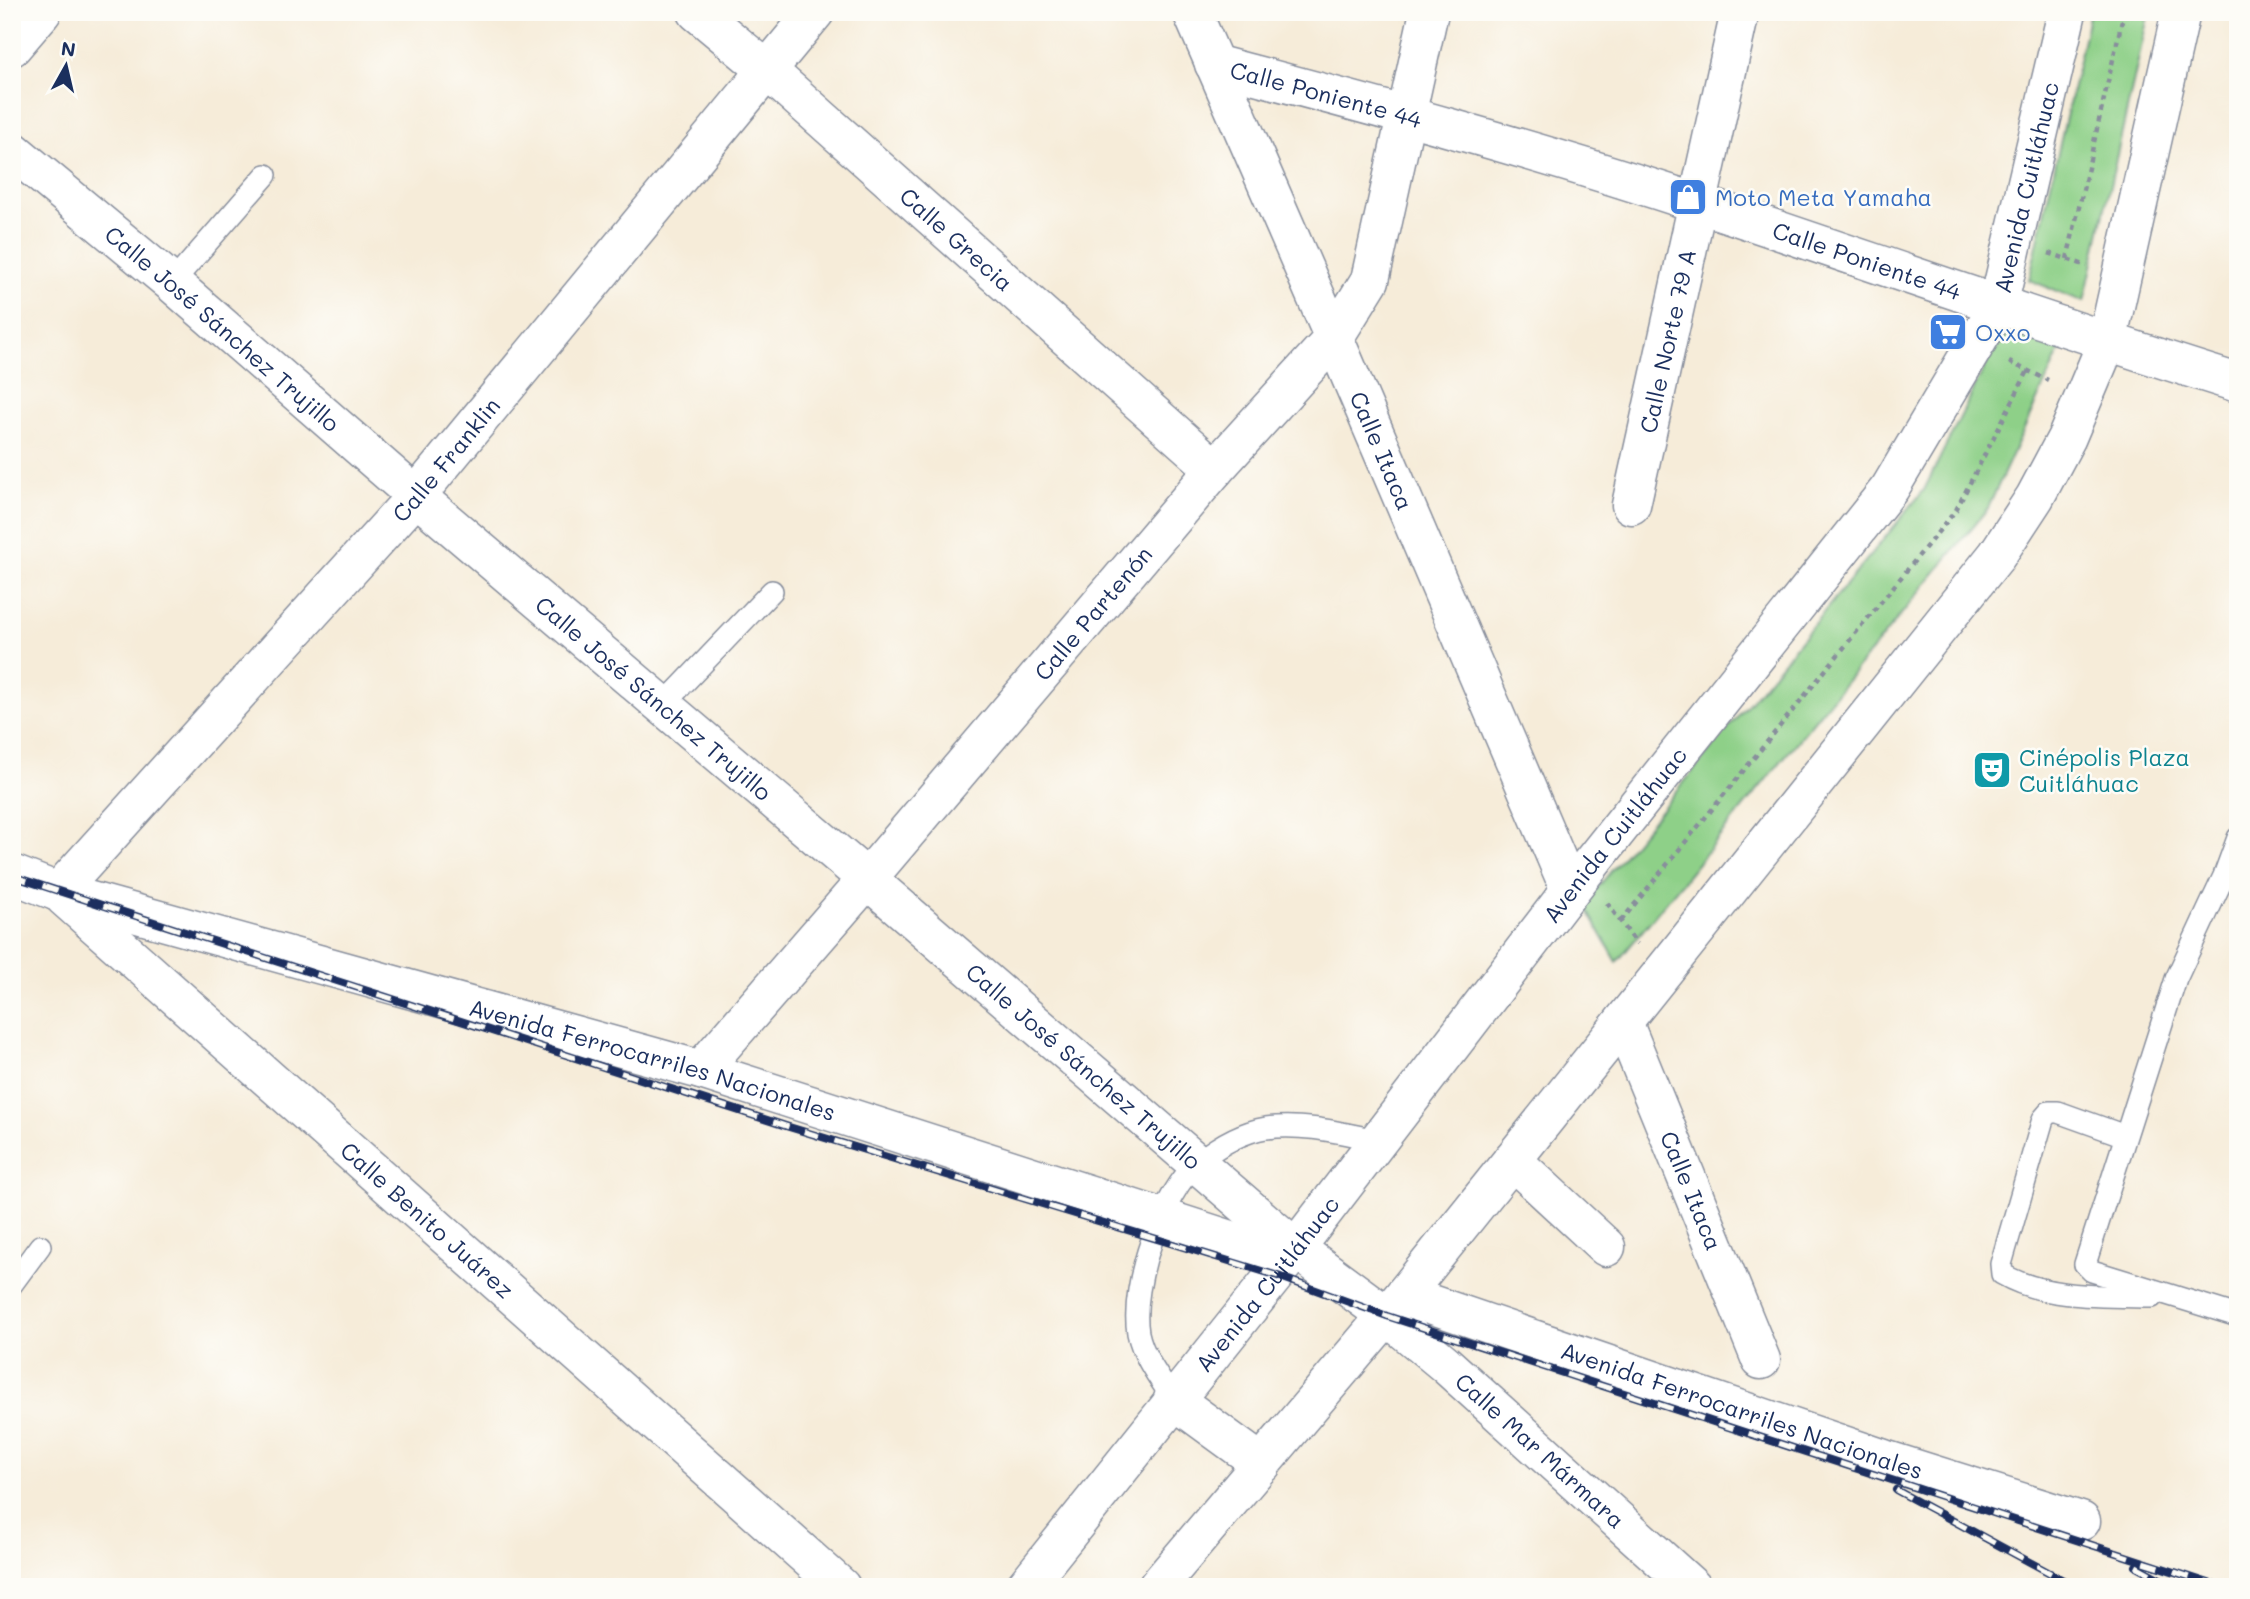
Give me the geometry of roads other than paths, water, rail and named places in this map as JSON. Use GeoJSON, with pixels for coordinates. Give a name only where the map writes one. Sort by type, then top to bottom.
{"type":"FeatureCollection","features":[{"type":"Feature","properties":{"kind":"street"},"geometry":{"type":"LineString","coordinates":[[12,47],[42,12]]}},
{"type":"Feature","properties":{"kind":"street","name":"Calle Grecia"},"geometry":{"type":"LineString","coordinates":[[697,12],[768,71],[1215,469]]}},
{"type":"Feature","properties":{"kind":"street","name":"Calle Franklin"},"geometry":{"type":"LineString","coordinates":[[58,892],[416,496],[815,12]]}},
{"type":"Feature","properties":{"kind":"street","name":"Calle Itaca"},"geometry":{"type":"LineString","coordinates":[[1192,12],[1334,338],[1577,880]]}},
{"type":"Feature","properties":{"kind":"street","name":"Calle Partenón"},"geometry":{"type":"LineString","coordinates":[[701,1070],[1215,469],[1334,338],[1370,280],[1429,12]]}},
{"type":"Feature","properties":{"kind":"street","name":"Calle Norte 79 A"},"geometry":{"type":"LineString","coordinates":[[1631,505],[1740,12]]}},
{"type":"Feature","properties":{"kind":"street","name":"Avenida Cuitláhuac"},"geometry":{"type":"LineString","coordinates":[[1025,1587],[1291,1253],[1577,880],[1890,488],[1998,306],[2067,12]]}},
{"type":"Feature","properties":{"kind":"street"},"geometry":{"type":"LineString","coordinates":[[1157,1587],[1396,1306],[1997,555],[2035,497],[2067,437],[2107,342],[2181,12]]}},
{"type":"Feature","properties":{"kind":"street","name":"Calle Poniente 44"},"geometry":{"type":"LineString","coordinates":[[1214,64],[1407,115],[1698,204],[1998,306],[2238,383]]}},
{"type":"Feature","properties":{"kind":"street","name":"Calle José Sánchez Trujillo"},"geometry":{"type":"LineString","coordinates":[[12,150],[172,282],[416,496],[1198,1162],[1291,1253]]}},
{"type":"Feature","properties":{"kind":"street","name":"Calle Benito Juárez"},"geometry":{"type":"LineString","coordinates":[[12,857],[58,892],[841,1587]]}},
{"type":"Feature","properties":{"kind":"street","name":"Avenida Ferrocarriles Nacionales"},"geometry":{"type":"LineString","coordinates":[[12,874],[58,892],[701,1070],[1161,1218],[1291,1253]]}},
{"type":"Feature","properties":{"kind":"street","name":"Calle Itaca"},"geometry":{"type":"LineString","coordinates":[[1623,1022],[1761,1360]]}},
{"type":"Feature","properties":{"kind":"street"},"geometry":{"type":"LineString","coordinates":[[1512,1160],[1606,1247]]}},
{"type":"Feature","properties":{"kind":"street"},"geometry":{"type":"LineString","coordinates":[[1291,1253],[1396,1306]]}},
{"type":"Feature","properties":{"kind":"street","name":"Avenida Ferrocarriles Nacionales"},"geometry":{"type":"LineString","coordinates":[[1396,1306],[2081,1521]]}},
{"type":"Feature","properties":{"kind":"street","name":"Calle Mar Mármara"},"geometry":{"type":"LineString","coordinates":[[1396,1306],[1445,1364],[1692,1587]]}},
{"type":"Feature","properties":{"kind":"street"},"geometry":{"type":"LineString","coordinates":[[1173,1399],[1262,1464]]}},
{"type":"Feature","properties":{"kind":"lane"},"geometry":{"type":"LineString","coordinates":[[172,282],[266,175]]}},
{"type":"Feature","properties":{"kind":"lane"},"geometry":{"type":"LineString","coordinates":[[663,705],[772,591]]}},
{"type":"Feature","properties":{"kind":"lane"},"geometry":{"type":"LineString","coordinates":[[2238,838],[2224,876],[2176,979],[2085,1264],[2092,1271],[2238,1316]]}},
{"type":"Feature","properties":{"kind":"lane"},"geometry":{"type":"LineString","coordinates":[[2125,1136],[2058,1112],[2049,1112],[2043,1119],[2001,1264],[2002,1274],[2013,1281],[2071,1295],[2177,1298]]}},
{"type":"Feature","properties":{"kind":"lane"},"geometry":{"type":"LineString","coordinates":[[1173,1399],[1151,1366],[1138,1334],[1138,1302],[1145,1261],[1161,1218],[1198,1162],[1231,1139],[1265,1128],[1303,1127],[1377,1140]]}},
{"type":"Feature","properties":{"kind":"lane"},"geometry":{"type":"LineString","coordinates":[[12,1284],[40,1246]]}},
{"type":"Feature","properties":{"kind":"railway"},"geometry":{"type":"LineString","coordinates":[[12,876],[789,1127],[1275,1275],[1387,1316],[2221,1587]]}},
{"type":"Feature","properties":{"kind":"railway"},"geometry":{"type":"LineString","coordinates":[[1896,1490],[2076,1587]]}},
{"type":"Feature","properties":{"kind":"railway"},"geometry":{"type":"LineString","coordinates":[[2136,1566],[2175,1587]]}},
{"type":"Feature","properties":{"kind":"place","name":"Moto Meta Yamaha"},"geometry":{"type":"Point","coordinates":[1688,197]}},
{"type":"Feature","properties":{"kind":"place","name":"Oxxo"},"geometry":{"type":"Point","coordinates":[1948,332]}},
{"type":"Feature","properties":{"kind":"place","name":"Cinépolis Plaza Cuitláhuac"},"geometry":{"type":"Point","coordinates":[1992,770]}}]}
